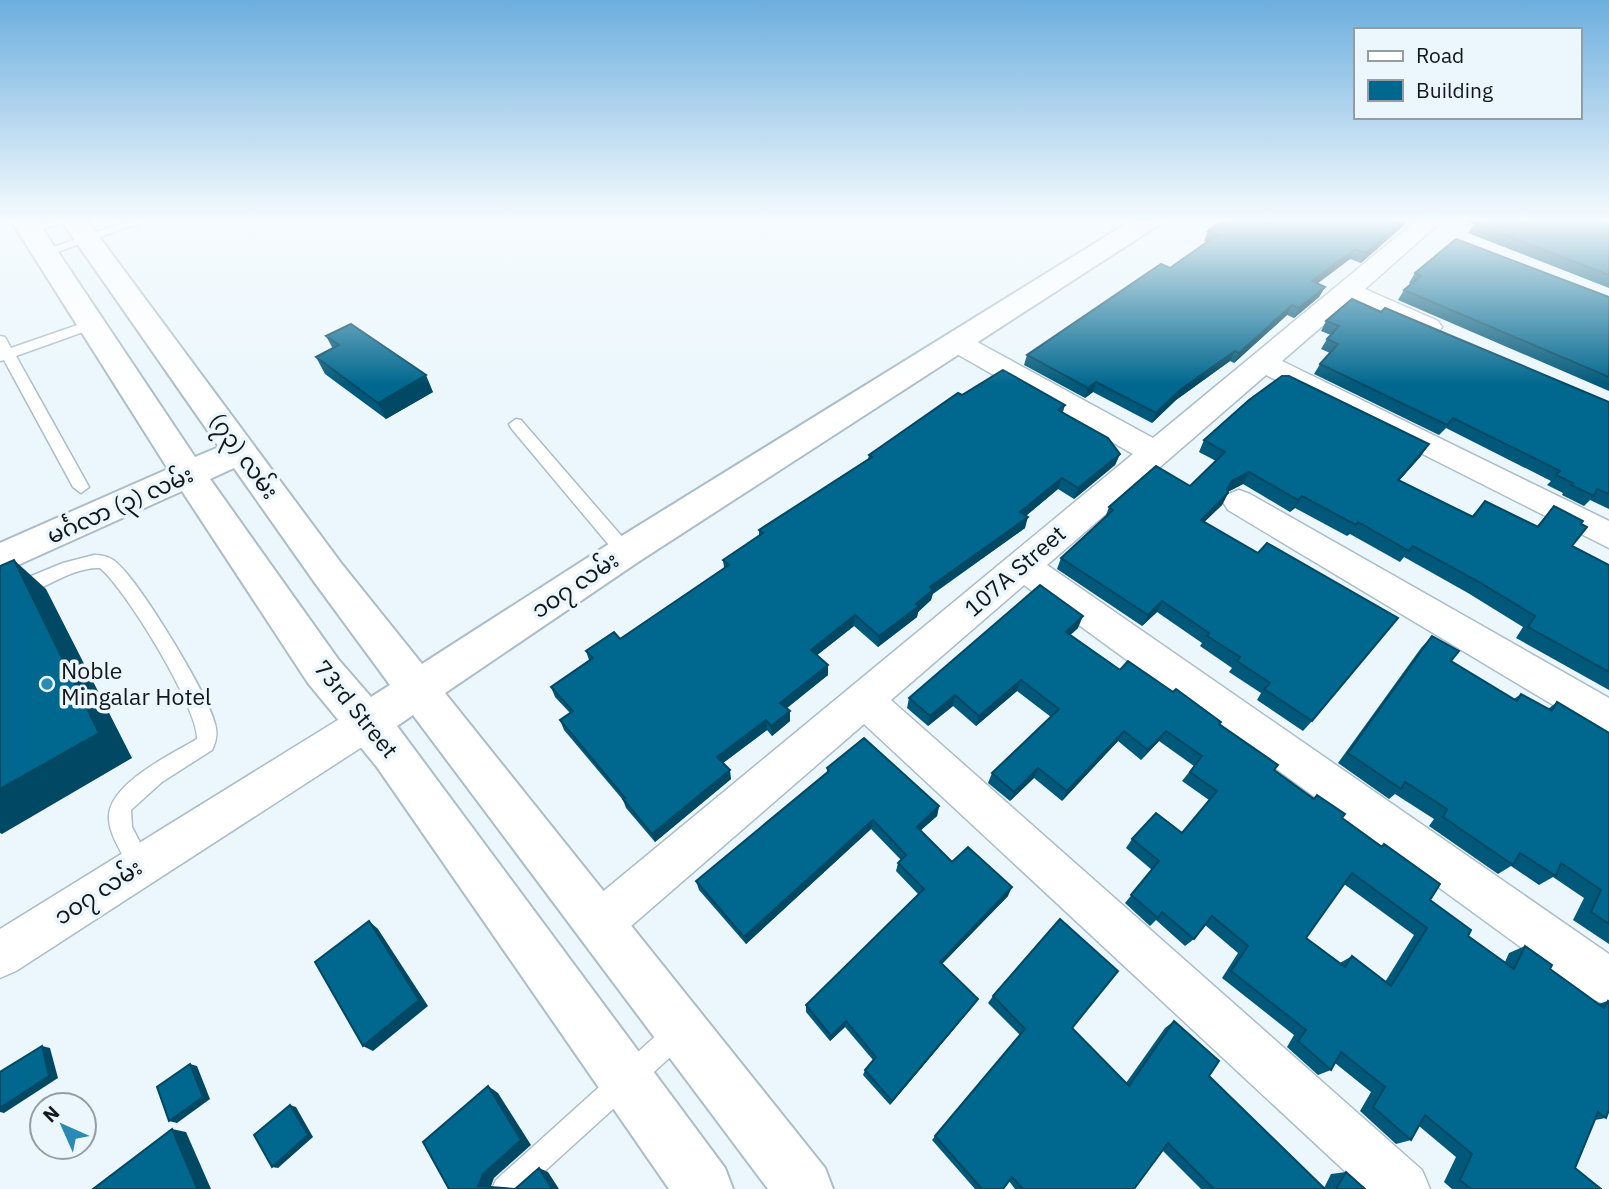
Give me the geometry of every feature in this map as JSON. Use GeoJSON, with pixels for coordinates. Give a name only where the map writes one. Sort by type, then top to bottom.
{"type":"FeatureCollection","features":[{"type":"Feature","properties":{"kind":"main road","name":"73rd Street"},"geometry":{"type":"LineString","coordinates":[[60,274],[188,474],[323,671],[393,753],[704,1189]]}},
{"type":"Feature","properties":{"kind":"main road","name":"(၇၃) လမ်း"},"geometry":{"type":"LineString","coordinates":[[111,274],[328,573],[419,688]]}},
{"type":"Feature","properties":{"kind":"main road","name":"၁၀၇ လမ်း"},"geometry":{"type":"LineString","coordinates":[[368,722],[625,552],[1065,274]]}},
{"type":"Feature","properties":{"kind":"main road","name":"မင်္ဂလာ (၃) လမ်း"},"geometry":{"type":"LineString","coordinates":[[0,559],[240,451]]}},
{"type":"Feature","properties":{"kind":"main road"},"geometry":{"type":"LineString","coordinates":[[419,688],[804,1189]]}},
{"type":"Feature","properties":{"kind":"street","name":"107A Street"},"geometry":{"type":"LineString","coordinates":[[598,924],[1154,452],[1264,363],[1345,290],[1367,274]]}},
{"type":"Feature","properties":{"kind":"street"},"geometry":{"type":"LineString","coordinates":[[1345,290],[1458,340]]}},
{"type":"Feature","properties":{"kind":"street"},"geometry":{"type":"LineString","coordinates":[[958,343],[1154,452]]}},
{"type":"Feature","properties":{"kind":"street"},"geometry":{"type":"LineString","coordinates":[[1264,363],[1609,536]]}},
{"type":"Feature","properties":{"kind":"street"},"geometry":{"type":"LineString","coordinates":[[1239,502],[1609,718]]}},
{"type":"Feature","properties":{"kind":"street"},"geometry":{"type":"LineString","coordinates":[[1022,565],[1609,982]]}},
{"type":"Feature","properties":{"kind":"street"},"geometry":{"type":"LineString","coordinates":[[864,700],[1403,1189]]}},
{"type":"Feature","properties":{"kind":"street","name":"၁၀၇ လမ်း"},"geometry":{"type":"LineString","coordinates":[[0,955],[368,722]]}},
{"type":"Feature","properties":{"kind":"lane"},"geometry":{"type":"LineString","coordinates":[[4,356],[92,324]]}},
{"type":"Feature","properties":{"kind":"lane"},"geometry":{"type":"LineString","coordinates":[[0,340],[4,356],[81,487]]}},
{"type":"Feature","properties":{"kind":"lane"},"geometry":{"type":"LineString","coordinates":[[516,424],[625,552]]}},
{"type":"Feature","properties":{"kind":"lane"},"geometry":{"type":"LineString","coordinates":[[0,593],[8,593],[88,561],[105,562],[116,569],[202,715],[209,735],[205,744],[138,787],[124,800],[119,812],[121,825],[141,864]]}},
{"type":"Feature","properties":{"kind":"lane"},"geometry":{"type":"LineString","coordinates":[[505,1189],[561,1136],[627,1082],[681,1030]]}},
{"type":"Feature","properties":{"kind":"building"},"geometry":{"type":"Polygon","coordinates":[[[1146,274],[1321,274],[1312,281],[1325,287],[1299,308],[1292,305],[1239,353],[1235,351],[1180,390],[1156,413],[1096,382],[1088,388],[1027,355],[1146,274]]]}},
{"type":"Feature","properties":{"kind":"building"},"geometry":{"type":"Polygon","coordinates":[[[1418,274],[1550,274],[1609,297],[1609,377],[1404,290],[1421,276],[1418,274]]]}},
{"type":"Feature","properties":{"kind":"building"},"geometry":{"type":"Polygon","coordinates":[[[1352,299],[1381,312],[1385,308],[1609,402],[1609,494],[1597,489],[1594,496],[1556,475],[1560,471],[1453,418],[1447,425],[1320,364],[1338,344],[1327,339],[1339,326],[1326,321],[1352,299]]]}},
{"type":"Feature","properties":{"kind":"building"},"geometry":{"type":"Polygon","coordinates":[[[351,324],[426,375],[378,403],[316,357],[339,345],[326,336],[351,324]]]}},
{"type":"Feature","properties":{"kind":"building"},"geometry":{"type":"Polygon","coordinates":[[[1003,370],[1065,405],[1058,410],[1108,438],[1120,454],[1078,488],[1062,478],[1020,512],[1028,517],[930,587],[933,590],[916,604],[919,606],[879,636],[855,615],[811,650],[828,665],[780,703],[790,711],[771,726],[766,720],[717,757],[730,770],[652,834],[560,720],[573,711],[551,687],[593,658],[586,651],[614,632],[620,639],[729,565],[723,560],[763,533],[759,530],[872,457],[869,455],[958,393],[962,395],[1003,370]]]}},
{"type":"Feature","properties":{"kind":"building"},"geometry":{"type":"Polygon","coordinates":[[[1282,376],[1289,376],[1429,444],[1398,480],[1473,517],[1485,501],[1538,527],[1554,506],[1583,521],[1581,524],[1587,527],[1572,546],[1609,565],[1609,672],[1528,627],[1535,616],[1479,582],[1413,546],[1409,551],[1358,522],[1356,525],[1302,496],[1298,500],[1249,472],[1232,481],[1227,489],[1228,493],[1201,520],[1258,553],[1267,543],[1398,618],[1312,721],[1264,689],[1270,683],[1237,661],[1240,657],[1207,636],[1209,633],[1162,601],[1148,615],[1061,558],[1113,510],[1109,507],[1156,466],[1190,486],[1225,452],[1204,440],[1249,400],[1282,376]]]}},
{"type":"Feature","properties":{"kind":"building"},"geometry":{"type":"Polygon","coordinates":[[[14,560],[99,733],[0,789],[0,566],[14,560]]]}},
{"type":"Feature","properties":{"kind":"building"},"geometry":{"type":"Polygon","coordinates":[[[1040,585],[1083,616],[1066,632],[1120,670],[1128,661],[1173,692],[1176,689],[1221,722],[1219,724],[1278,765],[1274,770],[1314,799],[1317,795],[1345,814],[1342,818],[1440,884],[1430,900],[1471,930],[1468,936],[1514,969],[1525,946],[1552,965],[1550,969],[1604,1008],[1609,1002],[1609,1110],[1606,1118],[1598,1112],[1575,1168],[1601,1189],[1471,1189],[1460,1180],[1472,1154],[1425,1115],[1411,1140],[1373,1107],[1385,1087],[1341,1052],[1331,1070],[1298,1041],[1306,1030],[1231,971],[1248,946],[1212,916],[1194,939],[1162,912],[1158,918],[1131,895],[1159,861],[1132,839],[1156,813],[1182,833],[1217,791],[1190,772],[1202,756],[1166,731],[1148,750],[1124,731],[1067,791],[1038,768],[1014,792],[992,773],[1059,709],[1021,680],[979,716],[955,695],[930,716],[909,698],[1040,585]],[[1352,873],[1306,938],[1345,967],[1352,956],[1391,986],[1427,928],[1352,873]]]}},
{"type":"Feature","properties":{"kind":"building"},"geometry":{"type":"Polygon","coordinates":[[[1432,636],[1459,651],[1451,661],[1517,701],[1521,694],[1552,711],[1557,702],[1609,733],[1609,924],[1591,912],[1601,890],[1561,863],[1556,876],[1520,853],[1513,865],[1443,817],[1447,809],[1405,782],[1401,789],[1348,753],[1432,636]]]}},
{"type":"Feature","properties":{"kind":"building"},"geometry":{"type":"Polygon","coordinates":[[[864,738],[939,806],[917,827],[952,862],[968,847],[1012,887],[940,962],[978,999],[892,1101],[865,1070],[876,1057],[846,1021],[831,1036],[806,1005],[924,889],[898,863],[906,855],[873,820],[744,937],[696,881],[829,771],[827,768],[864,738]]]}},
{"type":"Feature","properties":{"kind":"building"},"geometry":{"type":"Polygon","coordinates":[[[1060,919],[1118,971],[1072,1028],[1129,1086],[1174,1021],[1219,1061],[1209,1076],[1325,1189],[1214,1189],[1168,1143],[1134,1189],[1023,1189],[1012,1177],[1003,1189],[982,1189],[935,1136],[1025,1029],[993,996],[1060,919]]]}},
{"type":"Feature","properties":{"kind":"building"},"geometry":{"type":"Polygon","coordinates":[[[369,921],[419,1000],[363,1046],[315,962],[369,921]]]}},
{"type":"Feature","properties":{"kind":"building"},"geometry":{"type":"Polygon","coordinates":[[[42,1046],[49,1076],[0,1108],[0,1072],[42,1046]]]}},
{"type":"Feature","properties":{"kind":"building"},"geometry":{"type":"Polygon","coordinates":[[[190,1064],[203,1097],[169,1121],[157,1087],[190,1064]]]}},
{"type":"Feature","properties":{"kind":"building"},"geometry":{"type":"Polygon","coordinates":[[[488,1086],[521,1140],[483,1174],[478,1186],[515,1189],[449,1189],[423,1142],[488,1086]]]}},
{"type":"Feature","properties":{"kind":"building"},"geometry":{"type":"Polygon","coordinates":[[[290,1105],[308,1135],[272,1167],[254,1135],[290,1105]]]}},
{"type":"Feature","properties":{"kind":"building"},"geometry":{"type":"Polygon","coordinates":[[[172,1129],[196,1189],[93,1189],[172,1129]]]}},
{"type":"Feature","properties":{"kind":"building"},"geometry":{"type":"Polygon","coordinates":[[[539,1168],[552,1189],[515,1189],[539,1168]]]}},
{"type":"Feature","properties":{"kind":"building"},"geometry":{"type":"Polygon","coordinates":[[[1346,1172],[1365,1189],[1336,1189],[1346,1172]]]}},
{"type":"Feature","properties":{"kind":"place","name":"Noble Mingalar Hotel"},"geometry":{"type":"Point","coordinates":[47,684]}}]}
